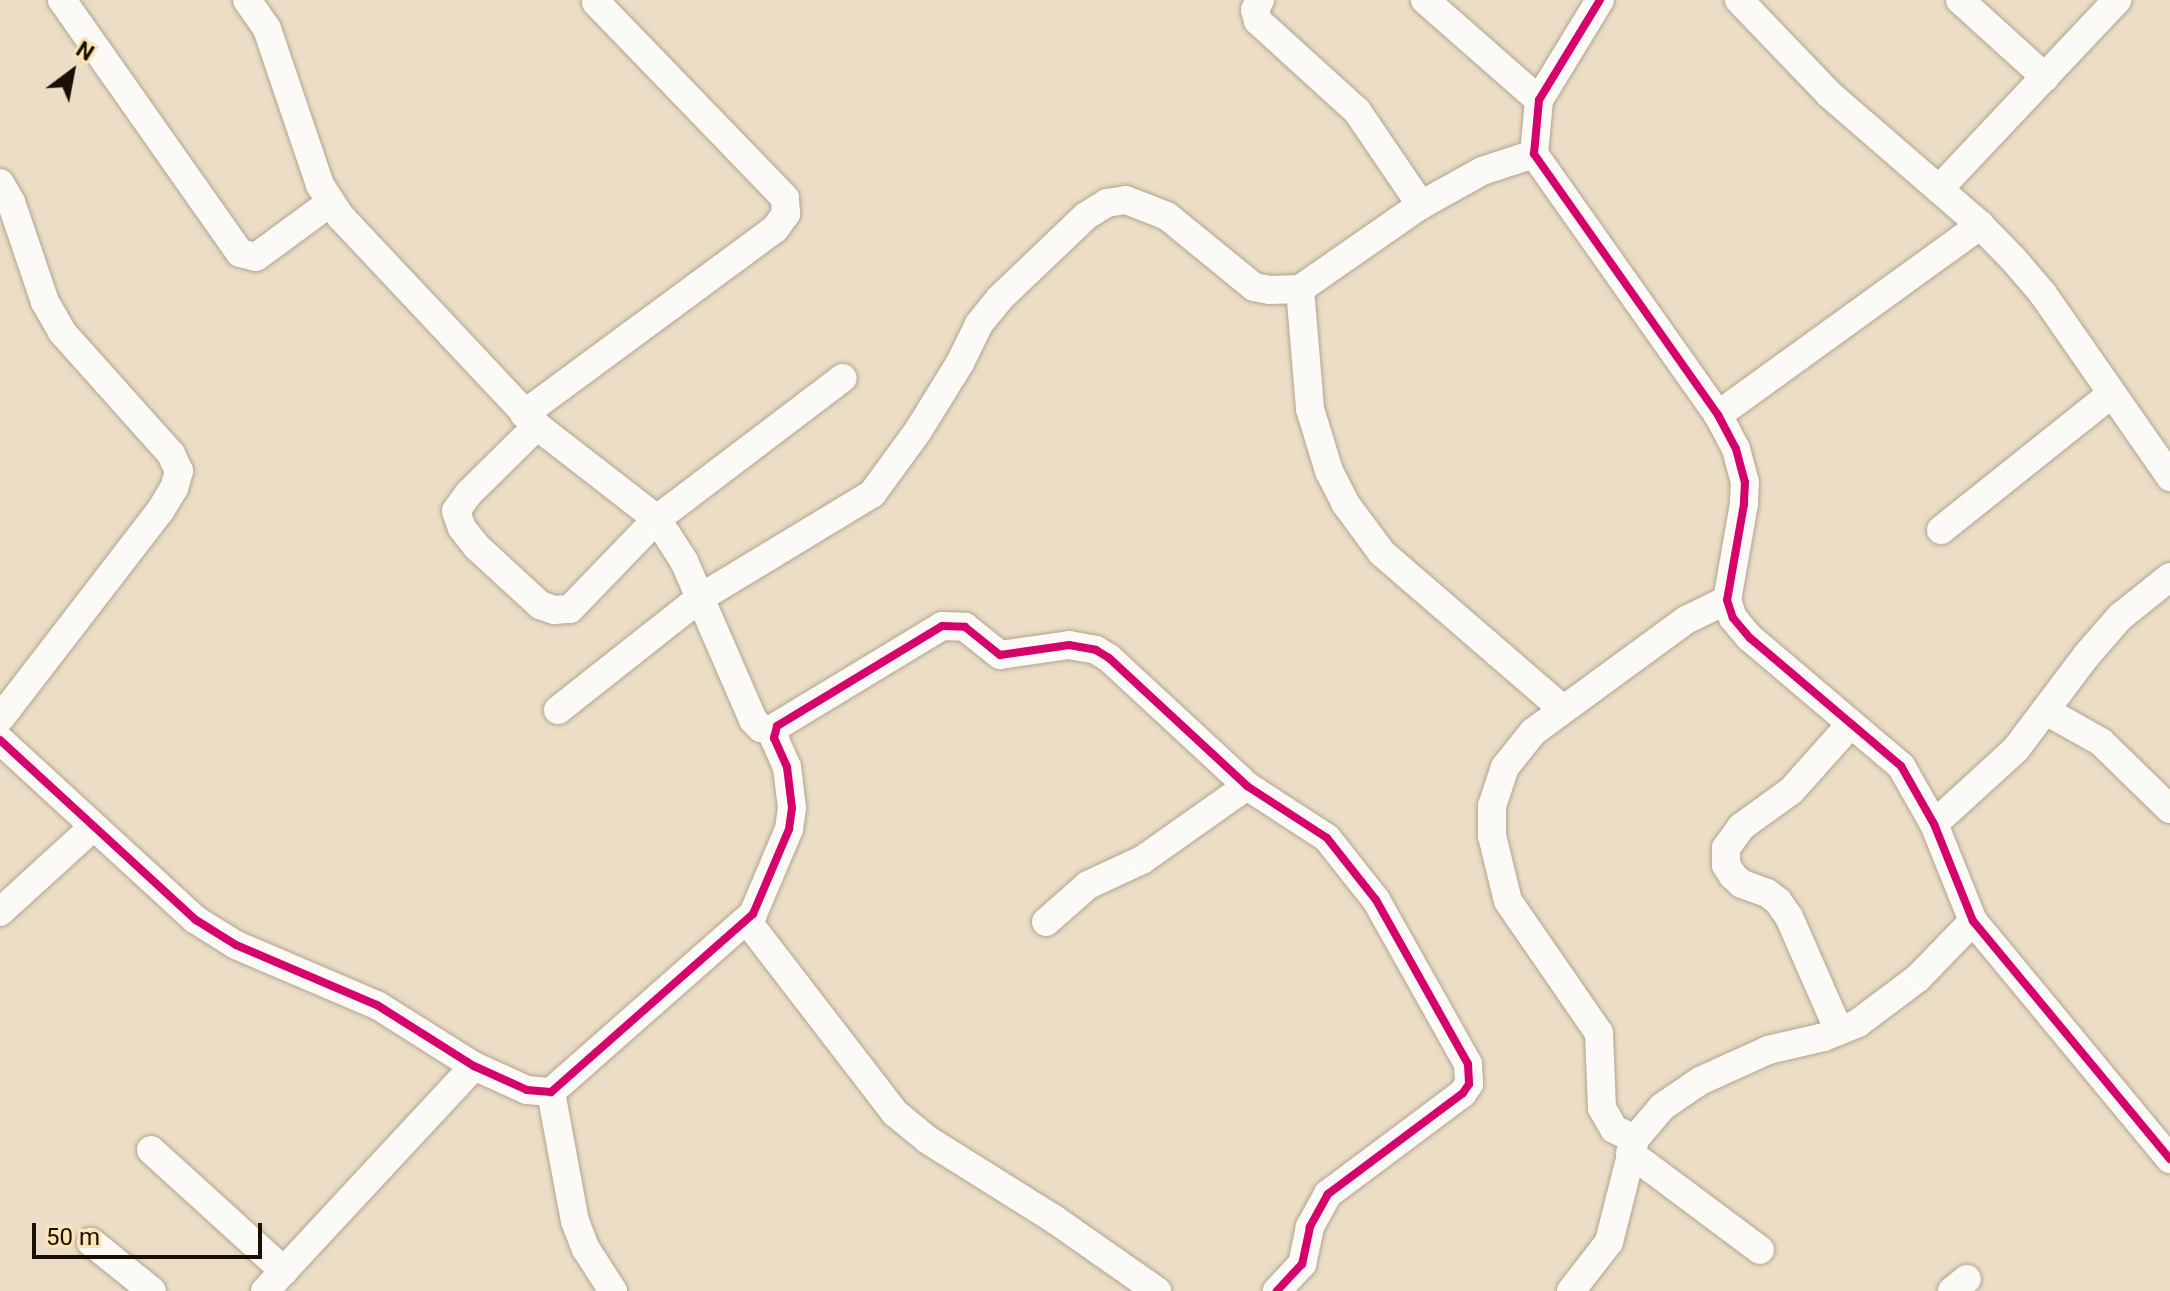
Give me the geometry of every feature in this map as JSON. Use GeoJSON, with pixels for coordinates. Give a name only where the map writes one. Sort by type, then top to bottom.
{"type":"FeatureCollection","features":[{"type":"Feature","properties":{"kind":"street"},"geometry":{"type":"LineString","coordinates":[[62,0],[240,253],[256,257],[331,202]]}},
{"type":"Feature","properties":{"kind":"street"},"geometry":{"type":"LineString","coordinates":[[247,0],[267,29],[303,143],[341,217],[530,420],[657,519],[684,561],[753,720],[761,728],[774,731]]}},
{"type":"Feature","properties":{"kind":"street"},"geometry":{"type":"LineString","coordinates":[[1260,0],[1255,10],[1258,21],[1357,111],[1421,205]]}},
{"type":"Feature","properties":{"kind":"street"},"geometry":{"type":"LineString","coordinates":[[1425,0],[1539,100]]}},
{"type":"Feature","properties":{"kind":"street"},"geometry":{"type":"LineString","coordinates":[[1600,0],[1539,100],[1534,154],[1718,415],[1736,449],[1745,482],[1727,600],[1733,618],[1750,638],[1901,766],[1934,824],[1973,921],[2170,1159]]}},
{"type":"Feature","properties":{"kind":"street"},"geometry":{"type":"LineString","coordinates":[[1739,0],[1829,94],[1980,225],[2043,294],[2110,395],[2170,477]]}},
{"type":"Feature","properties":{"kind":"street"},"geometry":{"type":"LineString","coordinates":[[1960,0],[2045,77]]}},
{"type":"Feature","properties":{"kind":"street"},"geometry":{"type":"LineString","coordinates":[[1939,189],[2117,0]]}},
{"type":"Feature","properties":{"kind":"street"},"geometry":{"type":"LineString","coordinates":[[596,2],[785,198],[786,214],[775,229],[530,420],[456,511],[462,528],[477,547],[540,605],[554,610],[570,609],[657,519],[843,378]]}},
{"type":"Feature","properties":{"kind":"street"},"geometry":{"type":"LineString","coordinates":[[558,710],[700,598],[872,494],[918,431],[960,363],[979,324],[999,299],[1086,216],[1107,203],[1126,200],[1167,216],[1254,287],[1300,289],[1421,205],[1482,171],[1534,154]]}},
{"type":"Feature","properties":{"kind":"street"},"geometry":{"type":"LineString","coordinates":[[0,183],[11,202],[45,302],[62,332],[171,454],[179,471],[160,511],[0,719]]}},
{"type":"Feature","properties":{"kind":"street"},"geometry":{"type":"LineString","coordinates":[[1718,415],[1980,225]]}},
{"type":"Feature","properties":{"kind":"street"},"geometry":{"type":"LineString","coordinates":[[1300,289],[1310,409],[1329,471],[1345,503],[1382,553],[1563,709]]}},
{"type":"Feature","properties":{"kind":"street"},"geometry":{"type":"LineString","coordinates":[[1941,530],[2110,395]]}},
{"type":"Feature","properties":{"kind":"street"},"geometry":{"type":"LineString","coordinates":[[1934,824],[2016,749],[2120,617],[2170,577]]}},
{"type":"Feature","properties":{"kind":"street"},"geometry":{"type":"LineString","coordinates":[[1727,600],[1686,620],[1533,732],[1505,767],[1492,806],[1492,836],[1500,879],[1518,920],[1599,1033],[1602,1108],[1607,1121],[1632,1146],[1760,1250]]}},
{"type":"Feature","properties":{"kind":"street"},"geometry":{"type":"LineString","coordinates":[[0,740],[196,920],[236,945],[377,1005],[474,1066],[527,1090],[551,1092],[748,922],[791,818],[791,785],[774,731],[777,726],[923,634],[953,624],[965,627],[1000,655],[1069,645],[1096,650],[1109,658],[1247,786],[1327,838],[1376,900],[1470,1073],[1463,1093],[1328,1194],[1313,1218],[1302,1264],[1277,1291]]}},
{"type":"Feature","properties":{"kind":"street"},"geometry":{"type":"LineString","coordinates":[[2046,711],[2101,742],[2170,809]]}},
{"type":"Feature","properties":{"kind":"street"},"geometry":{"type":"LineString","coordinates":[[1839,1031],[1789,917],[1767,893],[1742,884],[1733,876],[1726,865],[1726,848],[1741,827],[1791,791],[1850,725]]}},
{"type":"Feature","properties":{"kind":"street"},"geometry":{"type":"LineString","coordinates":[[1046,922],[1088,885],[1142,860],[1247,786]]}},
{"type":"Feature","properties":{"kind":"street"},"geometry":{"type":"LineString","coordinates":[[0,912],[93,827]]}},
{"type":"Feature","properties":{"kind":"street"},"geometry":{"type":"LineString","coordinates":[[1571,1291],[1609,1242],[1617,1225],[1632,1146],[1662,1107],[1700,1081],[1768,1050],[1839,1031],[1888,1003],[1973,921]]}},
{"type":"Feature","properties":{"kind":"street"},"geometry":{"type":"LineString","coordinates":[[748,922],[895,1113],[928,1140],[1054,1219],[1157,1291]]}},
{"type":"Feature","properties":{"kind":"street"},"geometry":{"type":"LineString","coordinates":[[151,1150],[275,1281],[474,1066]]}},
{"type":"Feature","properties":{"kind":"street"},"geometry":{"type":"LineString","coordinates":[[551,1092],[575,1221],[586,1249],[613,1291]]}},
{"type":"Feature","properties":{"kind":"street"},"geometry":{"type":"LineString","coordinates":[[91,1242],[152,1291]]}},
{"type":"Feature","properties":{"kind":"cycle path"},"geometry":{"type":"LineString","coordinates":[[1600,0],[1539,100],[1534,154],[1718,415],[1736,449],[1745,482],[1727,600],[1733,618],[1750,638],[1901,766],[1934,824],[1973,921],[2170,1159]]}},
{"type":"Feature","properties":{"kind":"cycle path"},"geometry":{"type":"LineString","coordinates":[[0,740],[196,920],[236,945],[377,1005],[474,1066],[527,1090],[551,1092],[753,914],[789,829],[792,808],[787,767],[774,738],[777,726],[942,626],[965,627],[1000,655],[1069,645],[1096,650],[1109,658],[1247,786],[1327,838],[1376,900],[1468,1064],[1469,1084],[1463,1093],[1328,1194],[1310,1227],[1302,1264],[1277,1291]]}}]}
